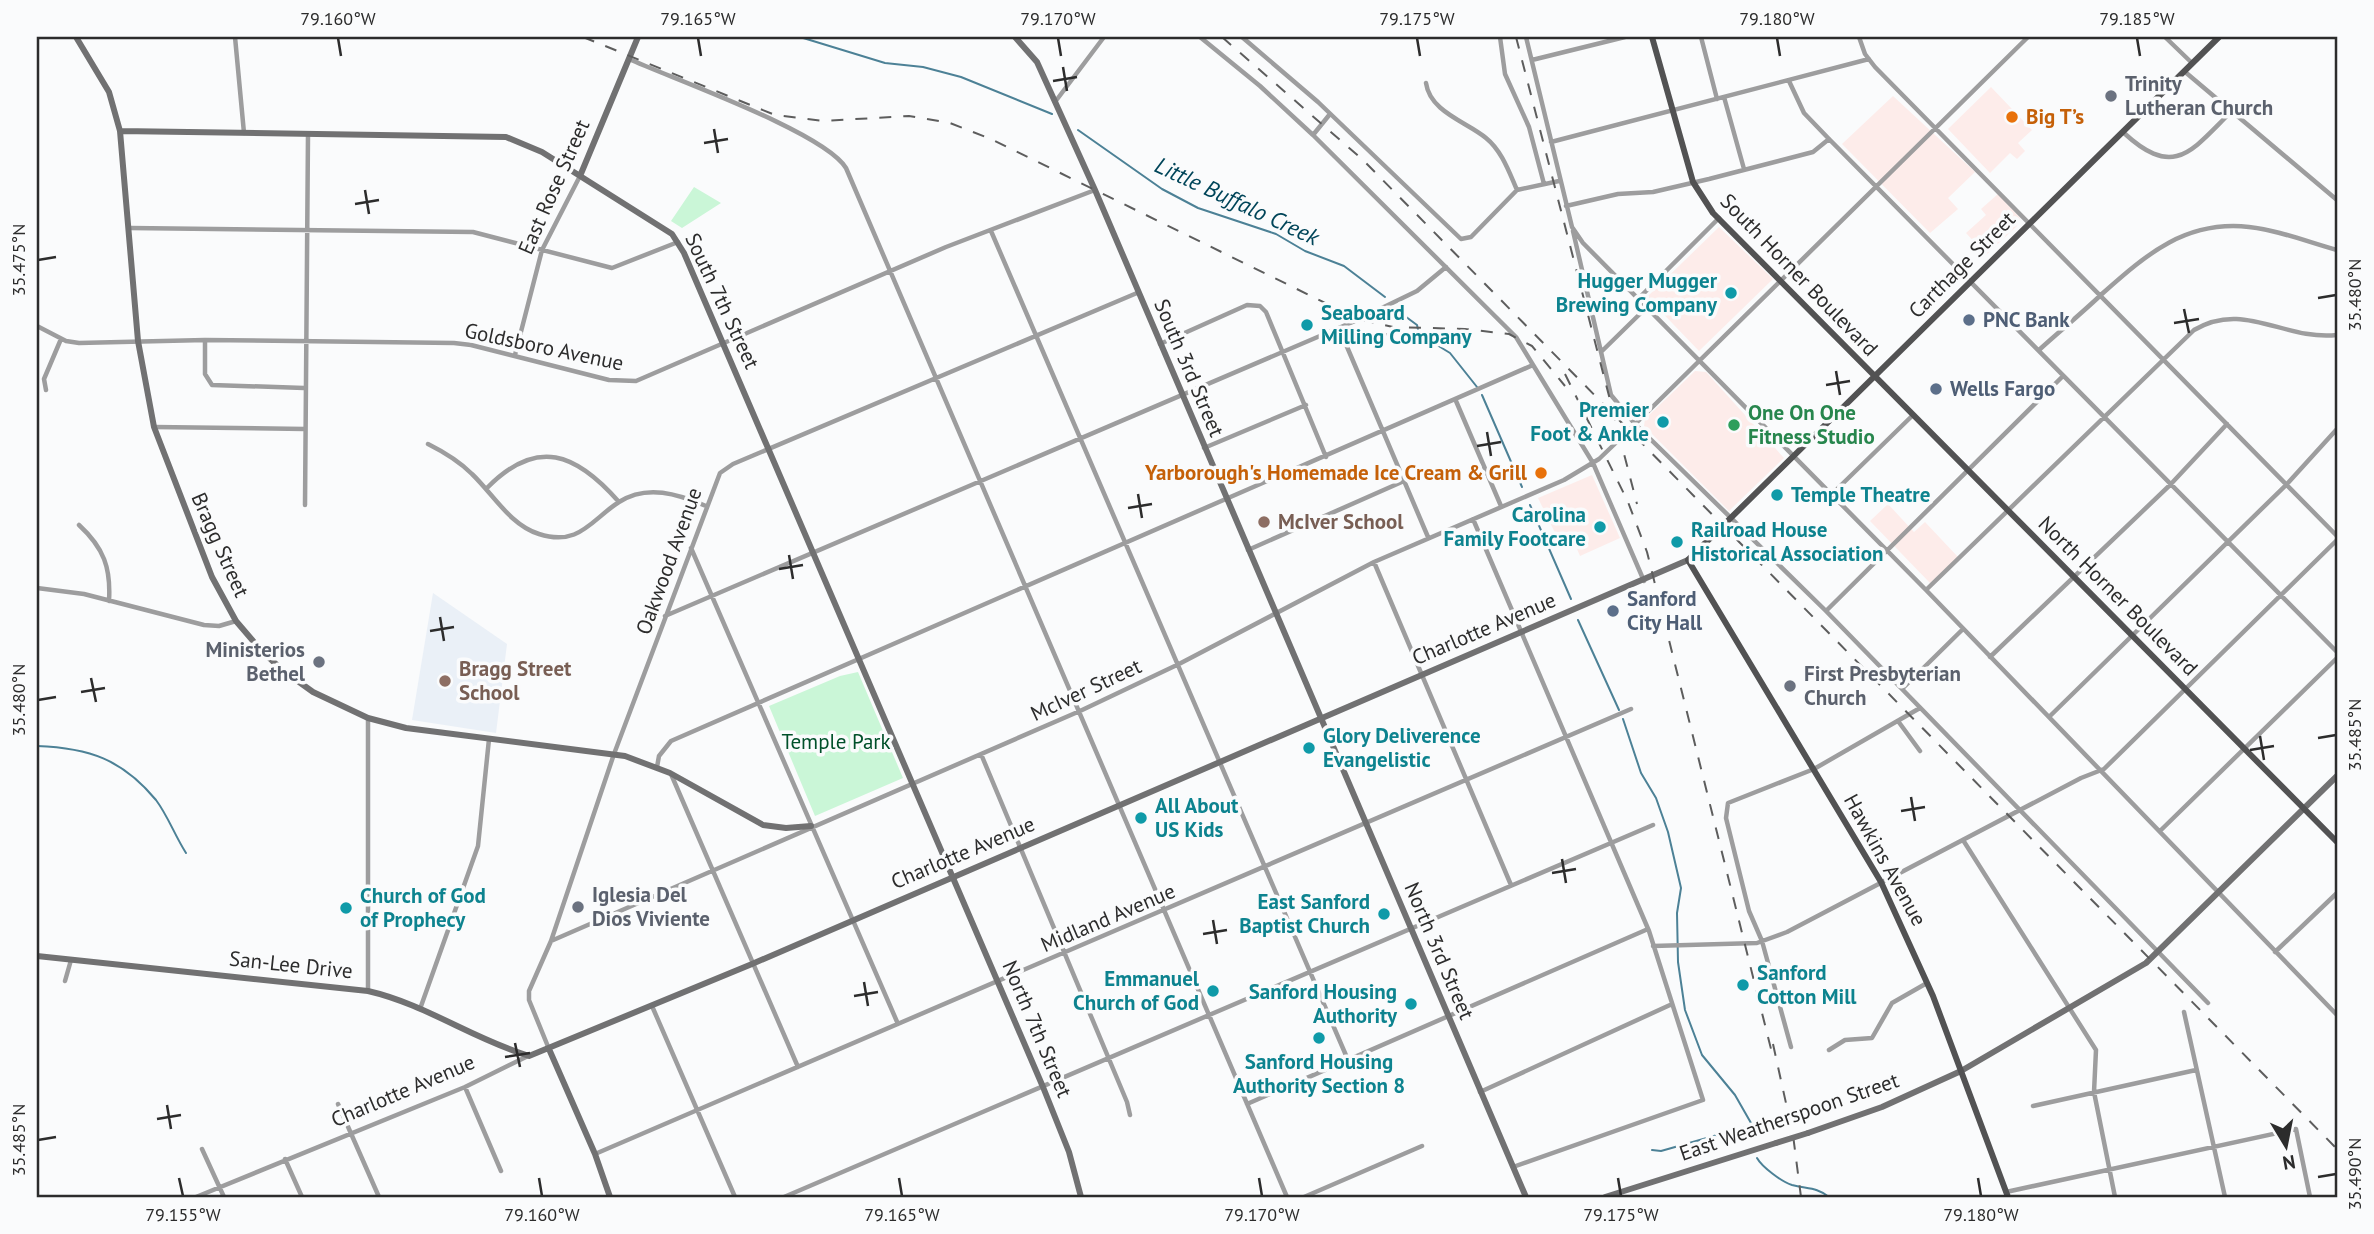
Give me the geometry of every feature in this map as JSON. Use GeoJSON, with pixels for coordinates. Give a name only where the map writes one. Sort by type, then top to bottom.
{"type":"FeatureCollection","features":[{"type":"Feature","properties":{"kind":"main road","name":"South Horner Boulevard"},"geometry":{"type":"LineString","coordinates":[[1652,37],[1693,182],[1704,202],[1874,376]]}},
{"type":"Feature","properties":{"kind":"main road","name":"Carthage Street"},"geometry":{"type":"LineString","coordinates":[[1728,517],[2124,133],[2219,37]]}},
{"type":"Feature","properties":{"kind":"main road","name":"North Horner Boulevard"},"geometry":{"type":"LineString","coordinates":[[1874,376],[2134,634],[2337,842]]}},
{"type":"Feature","properties":{"kind":"main road","name":"Charlotte Avenue"},"geometry":{"type":"LineString","coordinates":[[1688,560],[1728,517]]}},
{"type":"Feature","properties":{"kind":"main road","name":"Hawkins Avenue"},"geometry":{"type":"LineString","coordinates":[[1688,560],[1881,882],[1927,983],[2007,1195]]}},
{"type":"Feature","properties":{"kind":"street","name":"Bragg Street"},"geometry":{"type":"LineString","coordinates":[[76,37],[109,92],[120,131],[138,341],[154,427],[212,578],[236,621],[271,660],[328,701],[368,718],[406,728],[614,754],[670,773],[763,825],[786,828],[811,826]]}},
{"type":"Feature","properties":{"kind":"street"},"geometry":{"type":"LineString","coordinates":[[235,37],[244,133]]}},
{"type":"Feature","properties":{"kind":"street","name":"East Rose Street"},"geometry":{"type":"LineString","coordinates":[[515,355],[542,250],[580,176],[638,37]]}},
{"type":"Feature","properties":{"kind":"street","name":"South 3rd Street"},"geometry":{"type":"LineString","coordinates":[[1015,37],[1037,62],[1055,102],[1321,719]]}},
{"type":"Feature","properties":{"kind":"street"},"geometry":{"type":"LineString","coordinates":[[1055,102],[1104,37]]}},
{"type":"Feature","properties":{"kind":"street"},"geometry":{"type":"LineString","coordinates":[[1200,37],[1260,86],[1313,135],[1507,327],[1593,463],[1644,581]]}},
{"type":"Feature","properties":{"kind":"street"},"geometry":{"type":"LineString","coordinates":[[1242,37],[1331,114],[1456,236],[1464,239],[1471,237],[1517,190],[1559,181]]}},
{"type":"Feature","properties":{"kind":"street"},"geometry":{"type":"LineString","coordinates":[[1500,37],[1505,74],[1529,127],[1544,184]]}},
{"type":"Feature","properties":{"kind":"street"},"geometry":{"type":"LineString","coordinates":[[1526,37],[1611,395],[1634,424],[1826,611],[2208,1003]]}},
{"type":"Feature","properties":{"kind":"street"},"geometry":{"type":"LineString","coordinates":[[1593,37],[1595,44]]}},
{"type":"Feature","properties":{"kind":"street"},"geometry":{"type":"LineString","coordinates":[[1532,60],[1625,37]]}},
{"type":"Feature","properties":{"kind":"street"},"geometry":{"type":"LineString","coordinates":[[1701,37],[1717,99]]}},
{"type":"Feature","properties":{"kind":"street"},"geometry":{"type":"LineString","coordinates":[[1653,946],[1762,941],[2101,770],[2337,538],[1868,59],[1858,37]]}},
{"type":"Feature","properties":{"kind":"street","name":"McIver Street"},"geometry":{"type":"LineString","coordinates":[[551,941],[1080,711],[1178,664],[1374,562],[1563,480],[1593,463],[2028,37]]}},
{"type":"Feature","properties":{"kind":"street"},"geometry":{"type":"LineString","coordinates":[[2165,37],[2192,63]]}},
{"type":"Feature","properties":{"kind":"street"},"geometry":{"type":"LineString","coordinates":[[629,59],[744,107],[822,145],[841,160],[1080,711],[1118,805],[1166,910],[1287,1197]]}},
{"type":"Feature","properties":{"kind":"street"},"geometry":{"type":"LineString","coordinates":[[1551,142],[1868,59]]}},
{"type":"Feature","properties":{"kind":"street"},"geometry":{"type":"LineString","coordinates":[[2184,71],[2337,200]]}},
{"type":"Feature","properties":{"kind":"street"},"geometry":{"type":"LineString","coordinates":[[1789,81],[1804,113],[2227,544],[2337,652]]}},
{"type":"Feature","properties":{"kind":"street"},"geometry":{"type":"LineString","coordinates":[[1426,83],[1432,97],[1451,116],[1494,146],[1517,190]]}},
{"type":"Feature","properties":{"kind":"street"},"geometry":{"type":"LineString","coordinates":[[1724,97],[1744,169]]}},
{"type":"Feature","properties":{"kind":"street"},"geometry":{"type":"LineString","coordinates":[[2124,133],[2152,155],[2178,158],[2190,152],[2232,111]]}},
{"type":"Feature","properties":{"kind":"street"},"geometry":{"type":"LineString","coordinates":[[1313,135],[1331,114]]}},
{"type":"Feature","properties":{"kind":"street","name":"South 7th Street"},"geometry":{"type":"LineString","coordinates":[[120,131],[506,137],[526,144],[659,223],[678,242],[953,877]]}},
{"type":"Feature","properties":{"kind":"street"},"geometry":{"type":"LineString","coordinates":[[305,505],[307,134]]}},
{"type":"Feature","properties":{"kind":"street"},"geometry":{"type":"LineString","coordinates":[[1566,206],[1618,194],[1653,192],[1813,152],[1829,139]]}},
{"type":"Feature","properties":{"kind":"street","name":"Goldsboro Avenue"},"geometry":{"type":"LineString","coordinates":[[37,326],[61,339],[79,343],[305,340],[454,343],[626,382],[648,377],[891,271],[1094,190]]}},
{"type":"Feature","properties":{"kind":"street"},"geometry":{"type":"LineString","coordinates":[[1639,298],[1719,218]]}},
{"type":"Feature","properties":{"kind":"street"},"geometry":{"type":"LineString","coordinates":[[1572,227],[2337,1015]]}},
{"type":"Feature","properties":{"kind":"street"},"geometry":{"type":"LineString","coordinates":[[2039,350],[2142,258],[2172,239],[2200,229],[2250,227],[2337,250]]}},
{"type":"Feature","properties":{"kind":"street"},"geometry":{"type":"LineString","coordinates":[[130,228],[473,232],[612,268],[678,242]]}},
{"type":"Feature","properties":{"kind":"street"},"geometry":{"type":"LineString","coordinates":[[991,231],[1348,1060]]}},
{"type":"Feature","properties":{"kind":"street"},"geometry":{"type":"LineString","coordinates":[[665,616],[1339,328],[1406,297],[1434,279],[1446,267]]}},
{"type":"Feature","properties":{"kind":"street","name":"Oakwood Avenue"},"geometry":{"type":"LineString","coordinates":[[550,1049],[529,1000],[529,991],[551,941],[614,754],[715,481],[724,469],[1138,293]]}},
{"type":"Feature","properties":{"kind":"street"},"geometry":{"type":"LineString","coordinates":[[1160,344],[1247,305],[1257,304],[1266,312],[1326,457]]}},
{"type":"Feature","properties":{"kind":"street"},"geometry":{"type":"LineString","coordinates":[[1601,352],[1648,306]]}},
{"type":"Feature","properties":{"kind":"street"},"geometry":{"type":"LineString","coordinates":[[1926,590],[2194,330],[2209,321],[2228,317],[2250,319],[2302,335],[2337,335]]}},
{"type":"Feature","properties":{"kind":"street"},"geometry":{"type":"LineString","coordinates":[[1339,328],[1428,537]]}},
{"type":"Feature","properties":{"kind":"street"},"geometry":{"type":"LineString","coordinates":[[46,390],[44,379],[61,339]]}},
{"type":"Feature","properties":{"kind":"street"},"geometry":{"type":"LineString","coordinates":[[205,340],[205,374],[212,385],[304,388]]}},
{"type":"Feature","properties":{"kind":"street"},"geometry":{"type":"LineString","coordinates":[[657,767],[659,756],[671,741],[1384,433],[1532,363]]}},
{"type":"Feature","properties":{"kind":"street"},"geometry":{"type":"LineString","coordinates":[[1826,611],[2063,376]]}},
{"type":"Feature","properties":{"kind":"street"},"geometry":{"type":"LineString","coordinates":[[1456,401],[1501,506]]}},
{"type":"Feature","properties":{"kind":"street"},"geometry":{"type":"LineString","coordinates":[[1204,448],[1306,405]]}},
{"type":"Feature","properties":{"kind":"street"},"geometry":{"type":"LineString","coordinates":[[1832,494],[1913,415]]}},
{"type":"Feature","properties":{"kind":"street"},"geometry":{"type":"LineString","coordinates":[[1990,657],[2170,485],[2227,424]]}},
{"type":"Feature","properties":{"kind":"street"},"geometry":{"type":"LineString","coordinates":[[154,427],[304,429]]}},
{"type":"Feature","properties":{"kind":"street"},"geometry":{"type":"LineString","coordinates":[[2049,716],[2227,544],[2337,429]]}},
{"type":"Feature","properties":{"kind":"street"},"geometry":{"type":"LineString","coordinates":[[428,444],[457,461],[487,488],[518,523],[527,529],[552,537],[580,533],[619,502],[658,491],[686,497],[706,506]]}},
{"type":"Feature","properties":{"kind":"street"},"geometry":{"type":"LineString","coordinates":[[487,488],[513,465],[551,456],[575,462],[587,470],[619,502]]}},
{"type":"Feature","properties":{"kind":"street"},"geometry":{"type":"LineString","coordinates":[[1248,550],[1404,481]]}},
{"type":"Feature","properties":{"kind":"street"},"geometry":{"type":"LineString","coordinates":[[1473,519],[1568,735],[1648,929],[1670,1005],[1703,1100],[1513,1167]]}},
{"type":"Feature","properties":{"kind":"street"},"geometry":{"type":"LineString","coordinates":[[79,525],[102,550],[108,566],[109,601]]}},
{"type":"Feature","properties":{"kind":"street"},"geometry":{"type":"LineString","coordinates":[[691,547],[898,1024]]}},
{"type":"Feature","properties":{"kind":"street","name":"Charlotte Avenue"},"geometry":{"type":"LineString","coordinates":[[196,1197],[465,1087],[529,1056],[752,964],[853,918],[1688,560]]}},
{"type":"Feature","properties":{"kind":"street"},"geometry":{"type":"LineString","coordinates":[[1374,562],[1511,885]]}},
{"type":"Feature","properties":{"kind":"street"},"geometry":{"type":"LineString","coordinates":[[38,589],[109,601],[204,625],[219,626],[236,621]]}},
{"type":"Feature","properties":{"kind":"street"},"geometry":{"type":"LineString","coordinates":[[1902,689],[1963,629]]}},
{"type":"Feature","properties":{"kind":"street"},"geometry":{"type":"LineString","coordinates":[[2160,831],[2337,658]]}},
{"type":"Feature","properties":{"kind":"street"},"geometry":{"type":"LineString","coordinates":[[1791,1046],[1784,1033],[1762,941],[1749,911],[1726,818],[1728,803],[1814,769],[1920,708]]}},
{"type":"Feature","properties":{"kind":"street","name":"Midland Avenue"},"geometry":{"type":"LineString","coordinates":[[596,1154],[1631,709]]}},
{"type":"Feature","properties":{"kind":"street"},"geometry":{"type":"LineString","coordinates":[[368,718],[368,991]]}},
{"type":"Feature","properties":{"kind":"street","name":"North 3rd Street"},"geometry":{"type":"LineString","coordinates":[[1321,719],[1526,1197]]}},
{"type":"Feature","properties":{"kind":"street"},"geometry":{"type":"LineString","coordinates":[[1898,721],[1920,751]]}},
{"type":"Feature","properties":{"kind":"street"},"geometry":{"type":"LineString","coordinates":[[420,1009],[478,846],[489,738]]}},
{"type":"Feature","properties":{"kind":"street"},"geometry":{"type":"LineString","coordinates":[[981,754],[1110,1060],[1130,1115]]}},
{"type":"Feature","properties":{"kind":"street"},"geometry":{"type":"LineString","coordinates":[[670,773],[799,1067]]}},
{"type":"Feature","properties":{"kind":"street","name":"East Weatherspoon Street"},"geometry":{"type":"LineString","coordinates":[[1605,1197],[1882,1107],[1961,1071],[2160,952],[2337,776]]}},
{"type":"Feature","properties":{"kind":"street"},"geometry":{"type":"LineString","coordinates":[[785,1197],[1110,1060],[1653,825]]}},
{"type":"Feature","properties":{"kind":"street"},"geometry":{"type":"LineString","coordinates":[[1963,840],[2096,1050],[2094,1092],[2116,1197]]}},
{"type":"Feature","properties":{"kind":"street","name":"North 7th Street"},"geometry":{"type":"LineString","coordinates":[[953,877],[1043,1087],[1069,1152],[1081,1197]]}},
{"type":"Feature","properties":{"kind":"street"},"geometry":{"type":"LineString","coordinates":[[2275,952],[2337,893]]}},
{"type":"Feature","properties":{"kind":"street"},"geometry":{"type":"LineString","coordinates":[[1247,1104],[1648,929]]}},
{"type":"Feature","properties":{"kind":"street","name":"San-Lee Drive"},"geometry":{"type":"LineString","coordinates":[[37,956],[368,991],[420,1009],[483,1040],[529,1056]]}},
{"type":"Feature","properties":{"kind":"street"},"geometry":{"type":"LineString","coordinates":[[65,981],[71,960]]}},
{"type":"Feature","properties":{"kind":"street"},"geometry":{"type":"LineString","coordinates":[[1829,1050],[1846,1040],[1872,1038],[1892,1003],[1927,983]]}},
{"type":"Feature","properties":{"kind":"street"},"geometry":{"type":"LineString","coordinates":[[1480,1092],[1670,1005]]}},
{"type":"Feature","properties":{"kind":"street"},"geometry":{"type":"LineString","coordinates":[[652,1006],[734,1197]]}},
{"type":"Feature","properties":{"kind":"street"},"geometry":{"type":"LineString","coordinates":[[2184,1012],[2225,1197]]}},
{"type":"Feature","properties":{"kind":"street"},"geometry":{"type":"LineString","coordinates":[[550,1049],[596,1154],[610,1197]]}},
{"type":"Feature","properties":{"kind":"street"},"geometry":{"type":"LineString","coordinates":[[2033,1106],[2197,1070]]}},
{"type":"Feature","properties":{"kind":"street"},"geometry":{"type":"LineString","coordinates":[[465,1087],[501,1171]]}},
{"type":"Feature","properties":{"kind":"street"},"geometry":{"type":"LineString","coordinates":[[338,1104],[379,1197]]}},
{"type":"Feature","properties":{"kind":"street"},"geometry":{"type":"LineString","coordinates":[[2007,1195],[2109,1169],[2296,1129],[2310,1197]]}},
{"type":"Feature","properties":{"kind":"street"},"geometry":{"type":"LineString","coordinates":[[1304,1197],[1422,1146]]}},
{"type":"Feature","properties":{"kind":"street"},"geometry":{"type":"LineString","coordinates":[[202,1150],[224,1197]]}},
{"type":"Feature","properties":{"kind":"street"},"geometry":{"type":"LineString","coordinates":[[285,1159],[302,1197]]}},
{"type":"Feature","properties":{"kind":"shaded area"},"geometry":{"type":"Polygon","coordinates":[[[1991,87],[2032,130],[2018,143],[2025,151],[2017,159],[2010,153],[1990,173],[1948,129],[1991,87]]]}},
{"type":"Feature","properties":{"kind":"shaded area"},"geometry":{"type":"Polygon","coordinates":[[[1893,96],[1975,172],[1948,198],[1958,209],[1930,233],[1842,144],[1893,96]]]}},
{"type":"Feature","properties":{"kind":"shaded area"},"geometry":{"type":"Polygon","coordinates":[[[1998,194],[2020,218],[2017,226],[1986,255],[1966,233],[1986,215],[1981,209],[1998,194]]]}},
{"type":"Feature","properties":{"kind":"shaded area"},"geometry":{"type":"Polygon","coordinates":[[[1719,227],[1773,279],[1699,351],[1647,297],[1719,227]]]}},
{"type":"Feature","properties":{"kind":"shaded area"},"geometry":{"type":"Polygon","coordinates":[[[1695,371],[1706,372],[1784,458],[1729,511],[1644,426],[1645,419],[1695,371]]]}},
{"type":"Feature","properties":{"kind":"shaded area"},"geometry":{"type":"Polygon","coordinates":[[[1592,475],[1620,538],[1580,556],[1571,535],[1558,539],[1538,498],[1592,475]]]}},
{"type":"Feature","properties":{"kind":"shaded area"},"geometry":{"type":"Polygon","coordinates":[[[1888,504],[1914,532],[1925,522],[1958,557],[1930,583],[1870,521],[1888,504]]]}},
{"type":"Feature","properties":{"kind":"shaded area"},"geometry":{"type":"Polygon","coordinates":[[[433,593],[507,644],[496,733],[412,720],[433,593]]]}},
{"type":"Feature","properties":{"kind":"green space"},"geometry":{"type":"Polygon","coordinates":[[[694,187],[721,203],[682,228],[671,221],[694,187]]]}},
{"type":"Feature","properties":{"kind":"green space","name":"Temple Park"},"geometry":{"type":"Polygon","coordinates":[[[858,672],[903,778],[815,816],[769,706],[840,676],[858,672]]]}},
{"type":"Feature","properties":{"kind":"waterway","name":"Little Buffalo Creek"},"geometry":{"type":"LineString","coordinates":[[739,37],[800,37],[885,63],[923,67],[961,77],[1052,114]]}},
{"type":"Feature","properties":{"kind":"waterway","name":"Little Buffalo Creek"},"geometry":{"type":"LineString","coordinates":[[1078,130],[1162,189],[1198,208],[1276,234],[1305,251],[1344,266],[1385,297]]}},
{"type":"Feature","properties":{"kind":"waterway","name":"Little Buffalo Creek"},"geometry":{"type":"LineString","coordinates":[[1394,308],[1417,325],[1419,334],[1450,353],[1477,387]]}},
{"type":"Feature","properties":{"kind":"waterway","name":"Little Buffalo Creek"},"geometry":{"type":"LineString","coordinates":[[1482,395],[1522,487]]}},
{"type":"Feature","properties":{"kind":"waterway","name":"Little Buffalo Creek"},"geometry":{"type":"LineString","coordinates":[[1530,505],[1571,599]]}},
{"type":"Feature","properties":{"kind":"waterway","name":"Little Buffalo Creek"},"geometry":{"type":"LineString","coordinates":[[1578,620],[1619,710]]}},
{"type":"Feature","properties":{"kind":"waterway","name":"Little Buffalo Creek"},"geometry":{"type":"LineString","coordinates":[[1623,719],[1641,773],[1656,798],[1668,832],[1681,888],[1677,913],[1678,962],[1685,1010],[1702,1055],[1735,1095],[1755,1130]]}},
{"type":"Feature","properties":{"kind":"waterway"},"geometry":{"type":"LineString","coordinates":[[37,746],[89,753],[117,765],[156,800],[186,853]]}},
{"type":"Feature","properties":{"kind":"waterway"},"geometry":{"type":"LineString","coordinates":[[1652,1150],[1661,1151],[1749,1126]]}},
{"type":"Feature","properties":{"kind":"waterway","name":"Little Buffalo Creek"},"geometry":{"type":"LineString","coordinates":[[1757,1158],[1783,1181],[1816,1190],[1829,1197]]}},
{"type":"Feature","properties":{"kind":"railway"},"geometry":{"type":"LineString","coordinates":[[583,37],[775,115],[823,121],[909,116],[950,123],[991,139],[1358,319],[1393,327],[1465,329],[1509,334],[1532,346],[1565,386]]}},
{"type":"Feature","properties":{"kind":"railway"},"geometry":{"type":"LineString","coordinates":[[1222,37],[1363,160],[2337,1149]]}},
{"type":"Feature","properties":{"kind":"railway"},"geometry":{"type":"LineString","coordinates":[[1516,37],[1637,504]]}},
{"type":"Feature","properties":{"kind":"railway"},"geometry":{"type":"LineString","coordinates":[[1378,331],[1404,341]]}},
{"type":"Feature","properties":{"kind":"railway"},"geometry":{"type":"LineString","coordinates":[[1565,374],[1628,502],[1647,552],[1772,1053]]}},
{"type":"Feature","properties":{"kind":"railway"},"geometry":{"type":"LineString","coordinates":[[1773,1044],[1793,1135],[1801,1197]]}},
{"type":"Feature","properties":{"kind":"place","name":"Trinity Lutheran Church"},"geometry":{"type":"Point","coordinates":[2111,96]}},
{"type":"Feature","properties":{"kind":"place","name":"Big T’s"},"geometry":{"type":"Point","coordinates":[2012,117]}},
{"type":"Feature","properties":{"kind":"place","name":"Hugger Mugger Brewing Company"},"geometry":{"type":"Point","coordinates":[1731,293]}},
{"type":"Feature","properties":{"kind":"place","name":"PNC Bank"},"geometry":{"type":"Point","coordinates":[1969,320]}},
{"type":"Feature","properties":{"kind":"place","name":"Seaboard Milling Company"},"geometry":{"type":"Point","coordinates":[1307,325]}},
{"type":"Feature","properties":{"kind":"place","name":"Wells Fargo"},"geometry":{"type":"Point","coordinates":[1936,389]}},
{"type":"Feature","properties":{"kind":"place","name":"Premier Foot & Ankle"},"geometry":{"type":"Point","coordinates":[1663,422]}},
{"type":"Feature","properties":{"kind":"place","name":"One On One Fitness Studio"},"geometry":{"type":"Point","coordinates":[1734,425]}},
{"type":"Feature","properties":{"kind":"place","name":"Yarborough's Homemade Ice Cream & Grill"},"geometry":{"type":"Point","coordinates":[1541,473]}},
{"type":"Feature","properties":{"kind":"place","name":"Temple Theatre"},"geometry":{"type":"Point","coordinates":[1777,495]}},
{"type":"Feature","properties":{"kind":"place","name":"McIver School"},"geometry":{"type":"Point","coordinates":[1264,522]}},
{"type":"Feature","properties":{"kind":"place","name":"Carolina Family Footcare"},"geometry":{"type":"Point","coordinates":[1600,527]}},
{"type":"Feature","properties":{"kind":"place","name":"Railroad House Historical Association"},"geometry":{"type":"Point","coordinates":[1677,542]}},
{"type":"Feature","properties":{"kind":"place","name":"Sanford City Hall"},"geometry":{"type":"Point","coordinates":[1613,611]}},
{"type":"Feature","properties":{"kind":"place","name":"Ministerios Bethel"},"geometry":{"type":"Point","coordinates":[319,662]}},
{"type":"Feature","properties":{"kind":"place","name":"Bragg Street School"},"geometry":{"type":"Point","coordinates":[445,681]}},
{"type":"Feature","properties":{"kind":"place","name":"First Presbyterian Church"},"geometry":{"type":"Point","coordinates":[1790,686]}},
{"type":"Feature","properties":{"kind":"place","name":"Glory Deliverence Evangelistic"},"geometry":{"type":"Point","coordinates":[1309,748]}},
{"type":"Feature","properties":{"kind":"place","name":"All About US Kids"},"geometry":{"type":"Point","coordinates":[1141,818]}},
{"type":"Feature","properties":{"kind":"place","name":"Iglesia Del Dios Viviente"},"geometry":{"type":"Point","coordinates":[578,907]}},
{"type":"Feature","properties":{"kind":"place","name":"Church of God of Prophecy"},"geometry":{"type":"Point","coordinates":[346,908]}},
{"type":"Feature","properties":{"kind":"place","name":"East Sanford Baptist Church"},"geometry":{"type":"Point","coordinates":[1384,914]}},
{"type":"Feature","properties":{"kind":"place","name":"Sanford Cotton Mill"},"geometry":{"type":"Point","coordinates":[1743,985]}},
{"type":"Feature","properties":{"kind":"place","name":"Emmanuel Church of God"},"geometry":{"type":"Point","coordinates":[1213,991]}},
{"type":"Feature","properties":{"kind":"place","name":"Sanford Housing Authority"},"geometry":{"type":"Point","coordinates":[1411,1004]}},
{"type":"Feature","properties":{"kind":"place","name":"Sanford Housing Authority Section 8"},"geometry":{"type":"Point","coordinates":[1319,1038]}}]}
